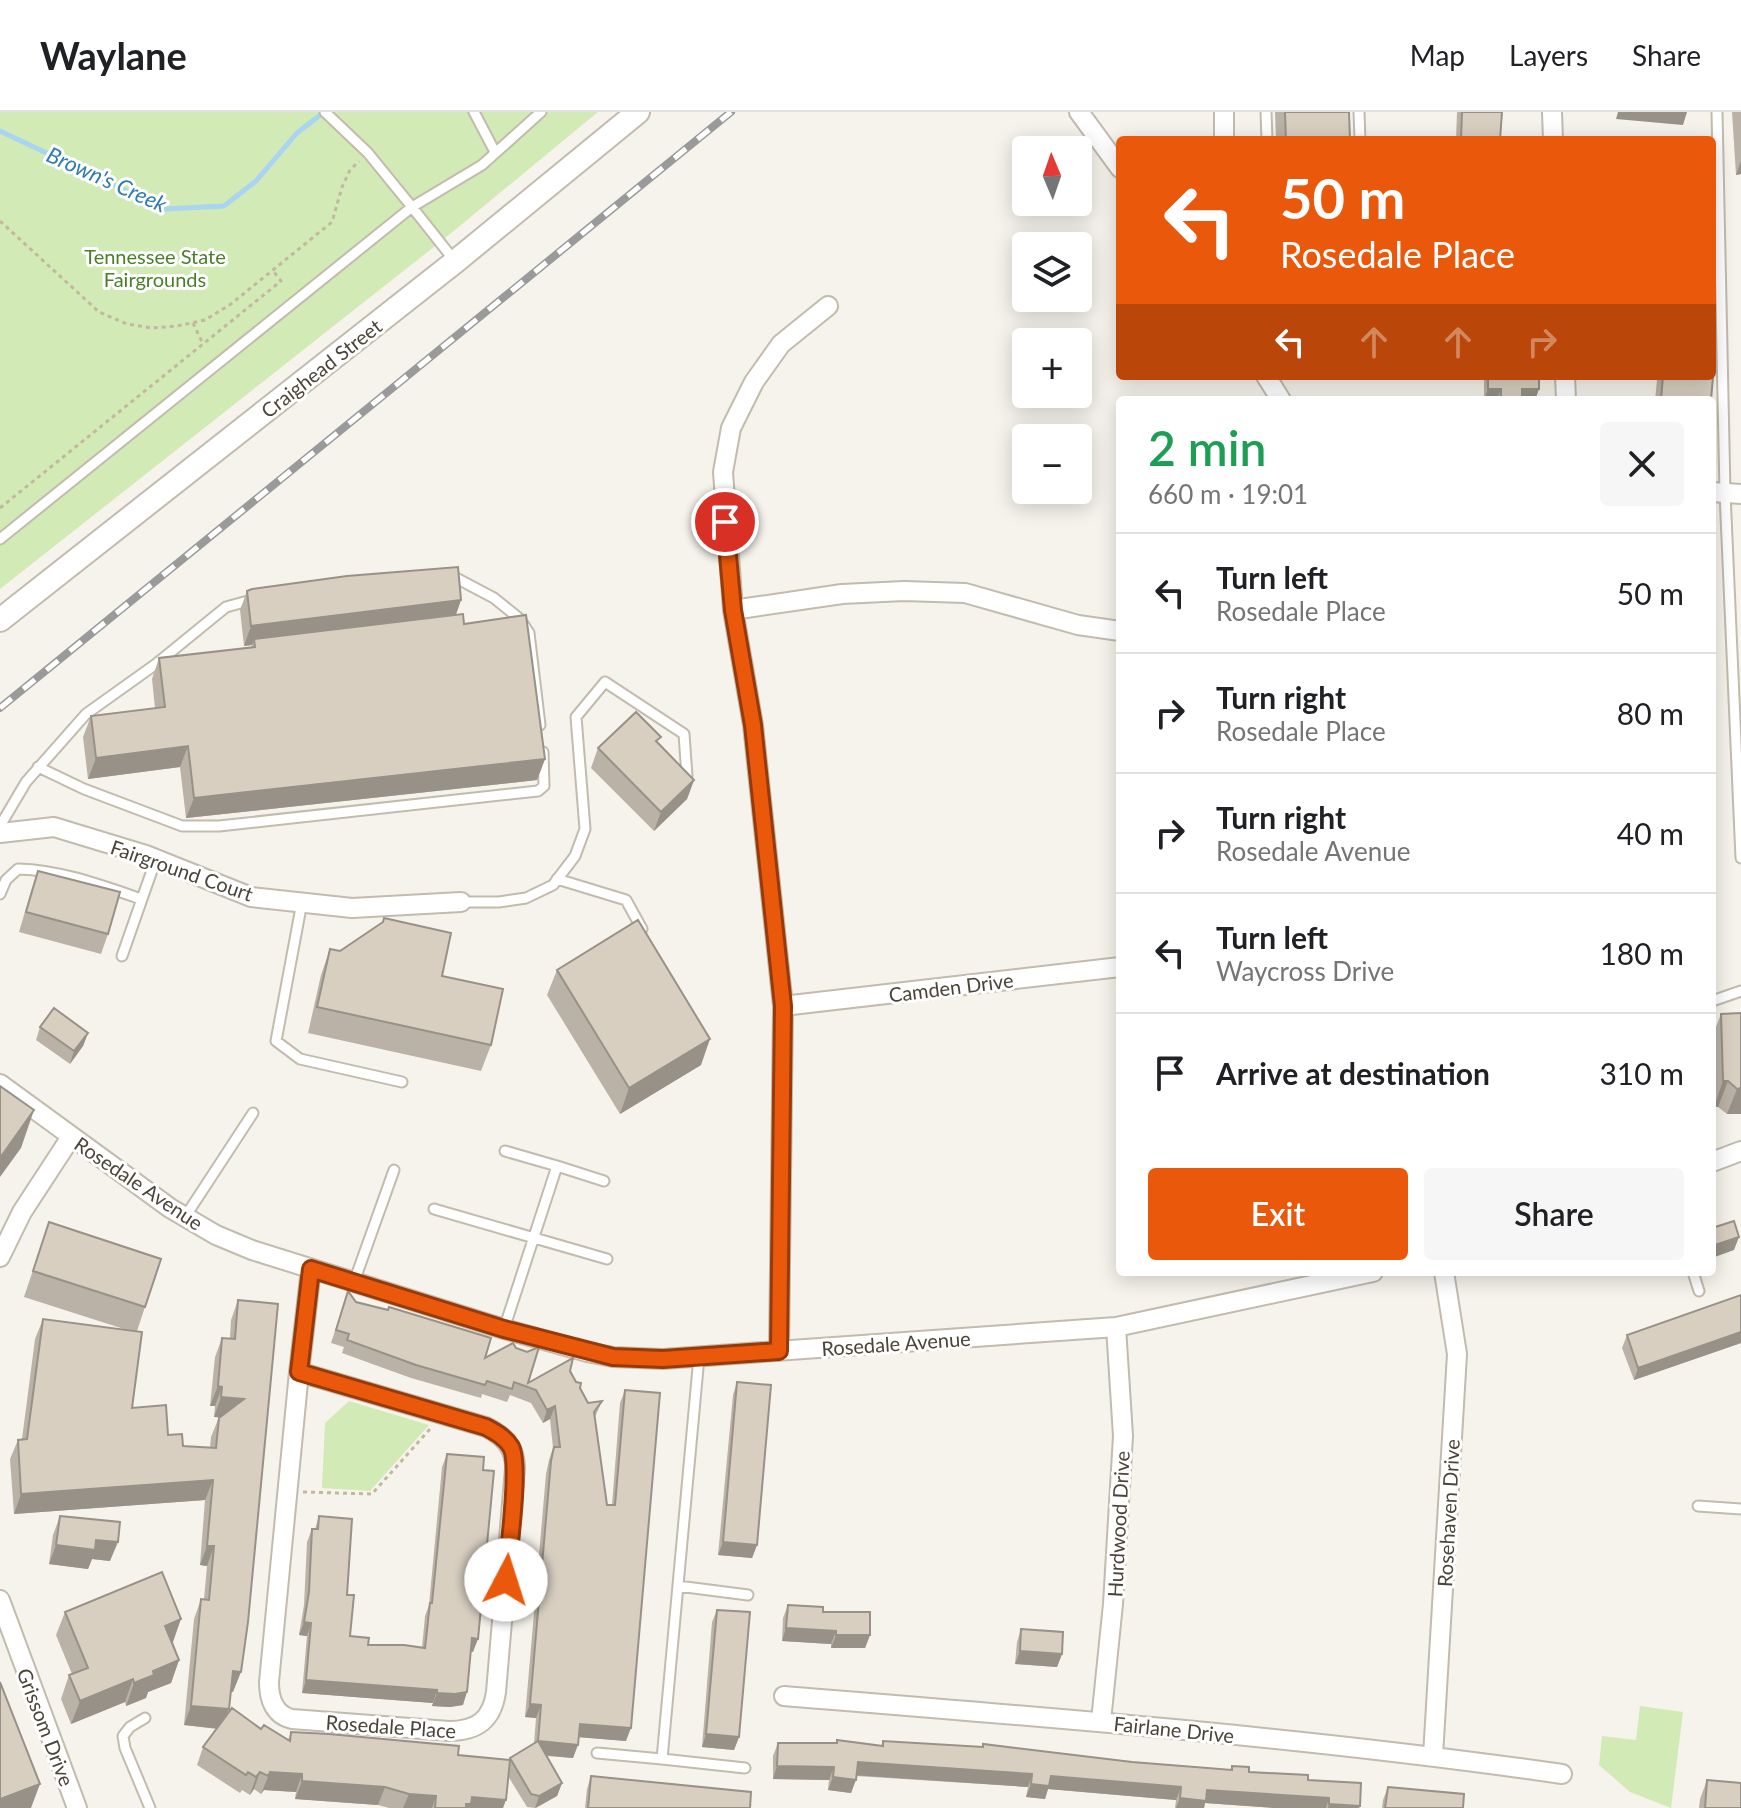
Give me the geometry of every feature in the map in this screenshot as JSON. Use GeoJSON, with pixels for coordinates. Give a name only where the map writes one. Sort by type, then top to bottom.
{"type":"FeatureCollection","features":[{"type":"Feature","properties":{"kind":"street","name":"Craighead Street"},"geometry":{"type":"LineString","coordinates":[[0,620],[456,261],[638,112]]}},
{"type":"Feature","properties":{"kind":"street"},"geometry":{"type":"LineString","coordinates":[[1079,112],[1116,163]]}},
{"type":"Feature","properties":{"kind":"street"},"geometry":{"type":"LineString","coordinates":[[1224,112],[1224,136]]}},
{"type":"Feature","properties":{"kind":"street"},"geometry":{"type":"LineString","coordinates":[[1552,112],[1553,136]]}},
{"type":"Feature","properties":{"kind":"street"},"geometry":{"type":"LineString","coordinates":[[779,1351],[783,1006],[753,725],[733,610],[723,472],[731,428],[754,382],[781,344],[828,306]]}},
{"type":"Feature","properties":{"kind":"street"},"geometry":{"type":"LineString","coordinates":[[733,610],[842,594],[904,591],[965,593],[1078,625],[1116,630]]}},
{"type":"Feature","properties":{"kind":"street","name":"Fairground Court"},"geometry":{"type":"LineString","coordinates":[[0,833],[54,827],[156,859],[251,897],[352,908],[461,902]]}},
{"type":"Feature","properties":{"kind":"street","name":"Camden Drive"},"geometry":{"type":"LineString","coordinates":[[783,1006],[1116,967]]}},
{"type":"Feature","properties":{"kind":"street","name":"Rosedale Avenue"},"geometry":{"type":"LineString","coordinates":[[0,1084],[185,1217],[235,1243],[504,1329],[613,1357],[699,1357],[1116,1327],[1354,1276]]}},
{"type":"Feature","properties":{"kind":"street"},"geometry":{"type":"LineString","coordinates":[[0,1257],[22,1212],[71,1137]]}},
{"type":"Feature","properties":{"kind":"street"},"geometry":{"type":"LineString","coordinates":[[1716,1160],[1741,1151]]}},
{"type":"Feature","properties":{"kind":"street","name":"Rosedale Place"},"geometry":{"type":"LineString","coordinates":[[299,1372],[495,1431],[511,1446],[515,1459],[496,1692],[491,1713],[474,1728],[449,1731],[292,1719],[278,1713],[270,1698],[269,1682],[299,1372],[311,1269]]}},
{"type":"Feature","properties":{"kind":"street","name":"Rosehaven Drive"},"geometry":{"type":"LineString","coordinates":[[1433,1756],[1457,1354],[1445,1276]]}},
{"type":"Feature","properties":{"kind":"street","name":"Hurdwood Drive"},"geometry":{"type":"LineString","coordinates":[[1101,1721],[1113,1604],[1123,1436],[1116,1327]]}},
{"type":"Feature","properties":{"kind":"street","name":"Grissom Drive"},"geometry":{"type":"LineString","coordinates":[[0,1600],[77,1808]]}},
{"type":"Feature","properties":{"kind":"street","name":"Fairlane Drive"},"geometry":{"type":"LineString","coordinates":[[784,1696],[1101,1721],[1433,1756],[1562,1774]]}},
{"type":"Feature","properties":{"kind":"lane"},"geometry":{"type":"LineString","coordinates":[[325,112],[368,153],[456,261]]}},
{"type":"Feature","properties":{"kind":"lane"},"geometry":{"type":"LineString","coordinates":[[474,112],[495,152]]}},
{"type":"Feature","properties":{"kind":"lane"},"geometry":{"type":"LineString","coordinates":[[0,539],[412,207],[482,165],[541,112]]}},
{"type":"Feature","properties":{"kind":"lane"},"geometry":{"type":"LineString","coordinates":[[1266,112],[1267,136]]}},
{"type":"Feature","properties":{"kind":"lane"},"geometry":{"type":"LineString","coordinates":[[1359,112],[1360,136]]}},
{"type":"Feature","properties":{"kind":"lane"},"geometry":{"type":"LineString","coordinates":[[1717,112],[1726,493],[1741,858]]}},
{"type":"Feature","properties":{"kind":"lane"},"geometry":{"type":"LineString","coordinates":[[440,576],[458,579],[520,619],[529,633],[540,728]]}},
{"type":"Feature","properties":{"kind":"lane"},"geometry":{"type":"LineString","coordinates":[[0,826],[26,782],[86,714],[156,664],[226,607],[268,597]]}},
{"type":"Feature","properties":{"kind":"lane"},"geometry":{"type":"LineString","coordinates":[[504,621],[520,619]]}},
{"type":"Feature","properties":{"kind":"lane"},"geometry":{"type":"LineString","coordinates":[[156,664],[172,662]]}},
{"type":"Feature","properties":{"kind":"lane"},"geometry":{"type":"LineString","coordinates":[[461,902],[526,898],[553,885],[575,856],[585,829],[576,717],[605,682],[684,734],[687,776]]}},
{"type":"Feature","properties":{"kind":"lane"},"geometry":{"type":"LineString","coordinates":[[38,767],[84,789],[182,826],[219,826],[538,791],[544,786],[542,744]]}},
{"type":"Feature","properties":{"kind":"lane"},"geometry":{"type":"LineString","coordinates":[[122,956],[156,859]]}},
{"type":"Feature","properties":{"kind":"lane"},"geometry":{"type":"LineString","coordinates":[[0,894],[6,880],[18,869],[33,869],[92,882],[141,899]]}},
{"type":"Feature","properties":{"kind":"lane"},"geometry":{"type":"LineString","coordinates":[[557,879],[626,900],[648,940]]}},
{"type":"Feature","properties":{"kind":"lane"},"geometry":{"type":"LineString","coordinates":[[302,902],[276,1041],[300,1059],[402,1082]]}},
{"type":"Feature","properties":{"kind":"lane"},"geometry":{"type":"LineString","coordinates":[[1716,1000],[1741,991]]}},
{"type":"Feature","properties":{"kind":"lane"},"geometry":{"type":"LineString","coordinates":[[185,1217],[253,1113]]}},
{"type":"Feature","properties":{"kind":"lane"},"geometry":{"type":"LineString","coordinates":[[505,1151],[604,1181]]}},
{"type":"Feature","properties":{"kind":"lane"},"geometry":{"type":"LineString","coordinates":[[504,1329],[557,1166]]}},
{"type":"Feature","properties":{"kind":"lane"},"geometry":{"type":"LineString","coordinates":[[354,1282],[394,1170]]}},
{"type":"Feature","properties":{"kind":"lane"},"geometry":{"type":"LineString","coordinates":[[434,1209],[607,1259]]}},
{"type":"Feature","properties":{"kind":"lane"},"geometry":{"type":"LineString","coordinates":[[1694,1276],[1699,1291]]}},
{"type":"Feature","properties":{"kind":"lane"},"geometry":{"type":"LineString","coordinates":[[662,1759],[699,1357]]}},
{"type":"Feature","properties":{"kind":"lane"},"geometry":{"type":"LineString","coordinates":[[1698,1506],[1741,1509]]}},
{"type":"Feature","properties":{"kind":"lane"},"geometry":{"type":"LineString","coordinates":[[678,1586],[748,1595]]}},
{"type":"Feature","properties":{"kind":"lane"},"geometry":{"type":"LineString","coordinates":[[145,1718],[123,1736],[150,1808]]}},
{"type":"Feature","properties":{"kind":"lane"},"geometry":{"type":"LineString","coordinates":[[597,1753],[745,1768]]}},
{"type":"Feature","properties":{"kind":"path"},"geometry":{"type":"LineString","coordinates":[[0,221],[99,312],[127,324],[152,328],[193,323],[205,320],[231,304],[332,222],[350,170],[368,153]]}},
{"type":"Feature","properties":{"kind":"path"},"geometry":{"type":"LineString","coordinates":[[0,508],[281,281],[274,272]]}},
{"type":"Feature","properties":{"kind":"path"},"geometry":{"type":"LineString","coordinates":[[193,323],[203,344]]}},
{"type":"Feature","properties":{"kind":"path"},"geometry":{"type":"LineString","coordinates":[[289,1491],[372,1494],[382,1480],[393,1474],[442,1414]]}},
{"type":"Feature","properties":{"kind":"green space","name":"Tennessee State Fairgrounds"},"geometry":{"type":"Polygon","coordinates":[[[0,112],[598,112],[444,239],[0,589],[0,112]]]}},
{"type":"Feature","properties":{"kind":"green space"},"geometry":{"type":"Polygon","coordinates":[[[349,1401],[429,1425],[370,1491],[322,1488],[325,1423],[349,1401]]]}},
{"type":"Feature","properties":{"kind":"green space"},"geometry":{"type":"Polygon","coordinates":[[[1640,1706],[1683,1712],[1671,1808],[1630,1792],[1599,1765],[1602,1736],[1636,1740],[1640,1706]]]}},
{"type":"Feature","properties":{"kind":"building"},"geometry":{"type":"Polygon","coordinates":[[[1285,112],[1349,112],[1350,136],[1286,136],[1285,112]]]}},
{"type":"Feature","properties":{"kind":"building"},"geometry":{"type":"Polygon","coordinates":[[[1462,112],[1502,112],[1500,136],[1461,136],[1462,112]]]}},
{"type":"Feature","properties":{"kind":"building"},"geometry":{"type":"Polygon","coordinates":[[[1488,380],[1539,380],[1539,389],[1522,389],[1522,396],[1501,396],[1501,389],[1488,389],[1488,380]]]}},
{"type":"Feature","properties":{"kind":"building"},"geometry":{"type":"Polygon","coordinates":[[[1663,380],[1713,380],[1711,396],[1661,396],[1663,380]]]}},
{"type":"Feature","properties":{"kind":"building"},"geometry":{"type":"Polygon","coordinates":[[[458,567],[461,600],[251,626],[247,591],[252,589],[347,576],[458,567]]]}},
{"type":"Feature","properties":{"kind":"building"},"geometry":{"type":"Polygon","coordinates":[[[463,614],[464,624],[526,615],[545,759],[194,798],[188,746],[96,758],[91,716],[165,707],[159,658],[255,647],[254,639],[463,614]]]}},
{"type":"Feature","properties":{"kind":"building"},"geometry":{"type":"Polygon","coordinates":[[[636,712],[661,737],[656,741],[694,780],[661,812],[598,748],[636,712]]]}},
{"type":"Feature","properties":{"kind":"building"},"geometry":{"type":"Polygon","coordinates":[[[38,871],[120,892],[108,934],[26,912],[38,871]]]}},
{"type":"Feature","properties":{"kind":"building"},"geometry":{"type":"Polygon","coordinates":[[[384,918],[451,933],[442,976],[503,989],[491,1045],[317,1007],[330,949],[340,951],[383,922],[384,918]]]}},
{"type":"Feature","properties":{"kind":"building"},"geometry":{"type":"Polygon","coordinates":[[[638,920],[710,1039],[629,1088],[557,970],[638,920]]]}},
{"type":"Feature","properties":{"kind":"building"},"geometry":{"type":"Polygon","coordinates":[[[54,1008],[88,1033],[74,1051],[40,1027],[54,1008]]]}},
{"type":"Feature","properties":{"kind":"building"},"geometry":{"type":"Polygon","coordinates":[[[1741,1013],[1741,1088],[1737,1089],[1728,1081],[1723,1081],[1721,1014],[1741,1013]]]}},
{"type":"Feature","properties":{"kind":"building"},"geometry":{"type":"Polygon","coordinates":[[[0,1086],[34,1110],[0,1158],[0,1086]]]}},
{"type":"Feature","properties":{"kind":"building"},"geometry":{"type":"Polygon","coordinates":[[[1734,1221],[1739,1237],[1716,1245],[1716,1227],[1734,1221]]]}},
{"type":"Feature","properties":{"kind":"building"},"geometry":{"type":"Polygon","coordinates":[[[49,1222],[161,1259],[145,1307],[33,1271],[49,1222]]]}},
{"type":"Feature","properties":{"kind":"building"},"geometry":{"type":"Polygon","coordinates":[[[348,1291],[356,1302],[388,1310],[389,1307],[491,1338],[485,1358],[513,1343],[516,1348],[527,1352],[539,1347],[528,1383],[573,1358],[570,1371],[576,1382],[581,1383],[580,1388],[588,1403],[602,1401],[594,1412],[607,1505],[615,1505],[625,1390],[660,1393],[631,1728],[580,1724],[578,1745],[538,1741],[541,1705],[530,1704],[551,1461],[554,1447],[560,1447],[555,1406],[547,1410],[536,1390],[514,1382],[512,1389],[487,1381],[485,1385],[347,1340],[349,1334],[336,1330],[348,1291]]]}},
{"type":"Feature","properties":{"kind":"building"},"geometry":{"type":"Polygon","coordinates":[[[1741,1295],[1741,1332],[1638,1368],[1627,1335],[1741,1295]]]}},
{"type":"Feature","properties":{"kind":"building"},"geometry":{"type":"Polygon","coordinates":[[[238,1300],[278,1304],[248,1622],[241,1672],[233,1671],[229,1709],[191,1706],[201,1599],[209,1600],[214,1546],[207,1546],[213,1480],[21,1494],[18,1440],[27,1439],[43,1319],[142,1332],[132,1408],[166,1405],[168,1435],[182,1434],[183,1446],[216,1448],[219,1418],[244,1399],[221,1397],[222,1387],[218,1386],[222,1338],[235,1339],[238,1300]]]}},
{"type":"Feature","properties":{"kind":"building"},"geometry":{"type":"Polygon","coordinates":[[[737,1382],[771,1385],[757,1545],[723,1542],[737,1382]]]}},
{"type":"Feature","properties":{"kind":"building"},"geometry":{"type":"Polygon","coordinates":[[[447,1454],[484,1457],[483,1470],[494,1471],[478,1639],[472,1638],[467,1692],[437,1693],[437,1690],[306,1680],[311,1623],[304,1622],[309,1592],[312,1529],[318,1529],[319,1516],[352,1519],[347,1595],[354,1595],[350,1636],[369,1638],[368,1645],[425,1648],[447,1454]]]}},
{"type":"Feature","properties":{"kind":"building"},"geometry":{"type":"Polygon","coordinates":[[[60,1516],[120,1522],[118,1542],[96,1540],[95,1550],[56,1545],[60,1516]]]}},
{"type":"Feature","properties":{"kind":"building"},"geometry":{"type":"Polygon","coordinates":[[[162,1572],[181,1619],[165,1626],[179,1660],[153,1671],[154,1675],[134,1683],[133,1679],[80,1701],[69,1675],[88,1668],[65,1612],[162,1572]]]}},
{"type":"Feature","properties":{"kind":"building"},"geometry":{"type":"Polygon","coordinates":[[[788,1605],[823,1607],[823,1612],[870,1612],[870,1635],[836,1635],[836,1631],[786,1628],[788,1605]]]}},
{"type":"Feature","properties":{"kind":"building"},"geometry":{"type":"Polygon","coordinates":[[[717,1610],[750,1612],[739,1737],[706,1734],[717,1610]]]}},
{"type":"Feature","properties":{"kind":"building"},"geometry":{"type":"Polygon","coordinates":[[[1021,1629],[1063,1632],[1062,1654],[1020,1651],[1021,1629]]]}},
{"type":"Feature","properties":{"kind":"building"},"geometry":{"type":"Polygon","coordinates":[[[0,1682],[40,1784],[0,1799],[0,1682]]]}},
{"type":"Feature","properties":{"kind":"building"},"geometry":{"type":"Polygon","coordinates":[[[232,1708],[261,1729],[264,1725],[290,1741],[291,1732],[329,1734],[459,1746],[458,1755],[510,1760],[506,1800],[472,1797],[471,1804],[466,1804],[466,1808],[435,1808],[436,1796],[409,1794],[385,1787],[302,1781],[302,1774],[270,1772],[268,1776],[260,1772],[256,1777],[248,1772],[246,1775],[203,1747],[232,1708]]]}},
{"type":"Feature","properties":{"kind":"building"},"geometry":{"type":"Polygon","coordinates":[[[837,1740],[883,1746],[883,1741],[983,1747],[983,1744],[1132,1762],[1232,1770],[1232,1766],[1249,1767],[1249,1772],[1308,1775],[1308,1780],[1361,1783],[1360,1806],[1329,1804],[1329,1798],[1207,1790],[1206,1801],[1180,1798],[1181,1787],[1051,1776],[1049,1786],[1031,1784],[1032,1774],[858,1762],[856,1780],[833,1777],[834,1767],[777,1766],[778,1743],[837,1743],[837,1740]]]}},
{"type":"Feature","properties":{"kind":"building"},"geometry":{"type":"Polygon","coordinates":[[[538,1741],[562,1783],[539,1796],[531,1794],[510,1758],[538,1741]]]}},
{"type":"Feature","properties":{"kind":"building"},"geometry":{"type":"Polygon","coordinates":[[[591,1776],[751,1792],[750,1808],[588,1808],[591,1776]]]}},
{"type":"Feature","properties":{"kind":"building"},"geometry":{"type":"Polygon","coordinates":[[[1707,1780],[1741,1783],[1741,1808],[1705,1808],[1707,1780]]]}},
{"type":"Feature","properties":{"kind":"building"},"geometry":{"type":"Polygon","coordinates":[[[1388,1787],[1464,1794],[1463,1808],[1385,1808],[1388,1787]]]}},
{"type":"Feature","properties":{"kind":"waterway","name":"Brown's Creek"},"geometry":{"type":"LineString","coordinates":[[0,131],[165,209],[224,206],[256,181],[297,133],[324,112]]}},
{"type":"Feature","properties":{"kind":"railway"},"geometry":{"type":"LineString","coordinates":[[0,708],[731,112]]}},
{"type":"Feature","properties":{"kind":"route"},"geometry":{"type":"LineString","coordinates":[[506,1580],[515,1468],[511,1446],[486,1427],[299,1372],[311,1269],[504,1329],[613,1357],[663,1359],[779,1351],[783,1006],[753,725],[733,610],[725,522]]}}]}
